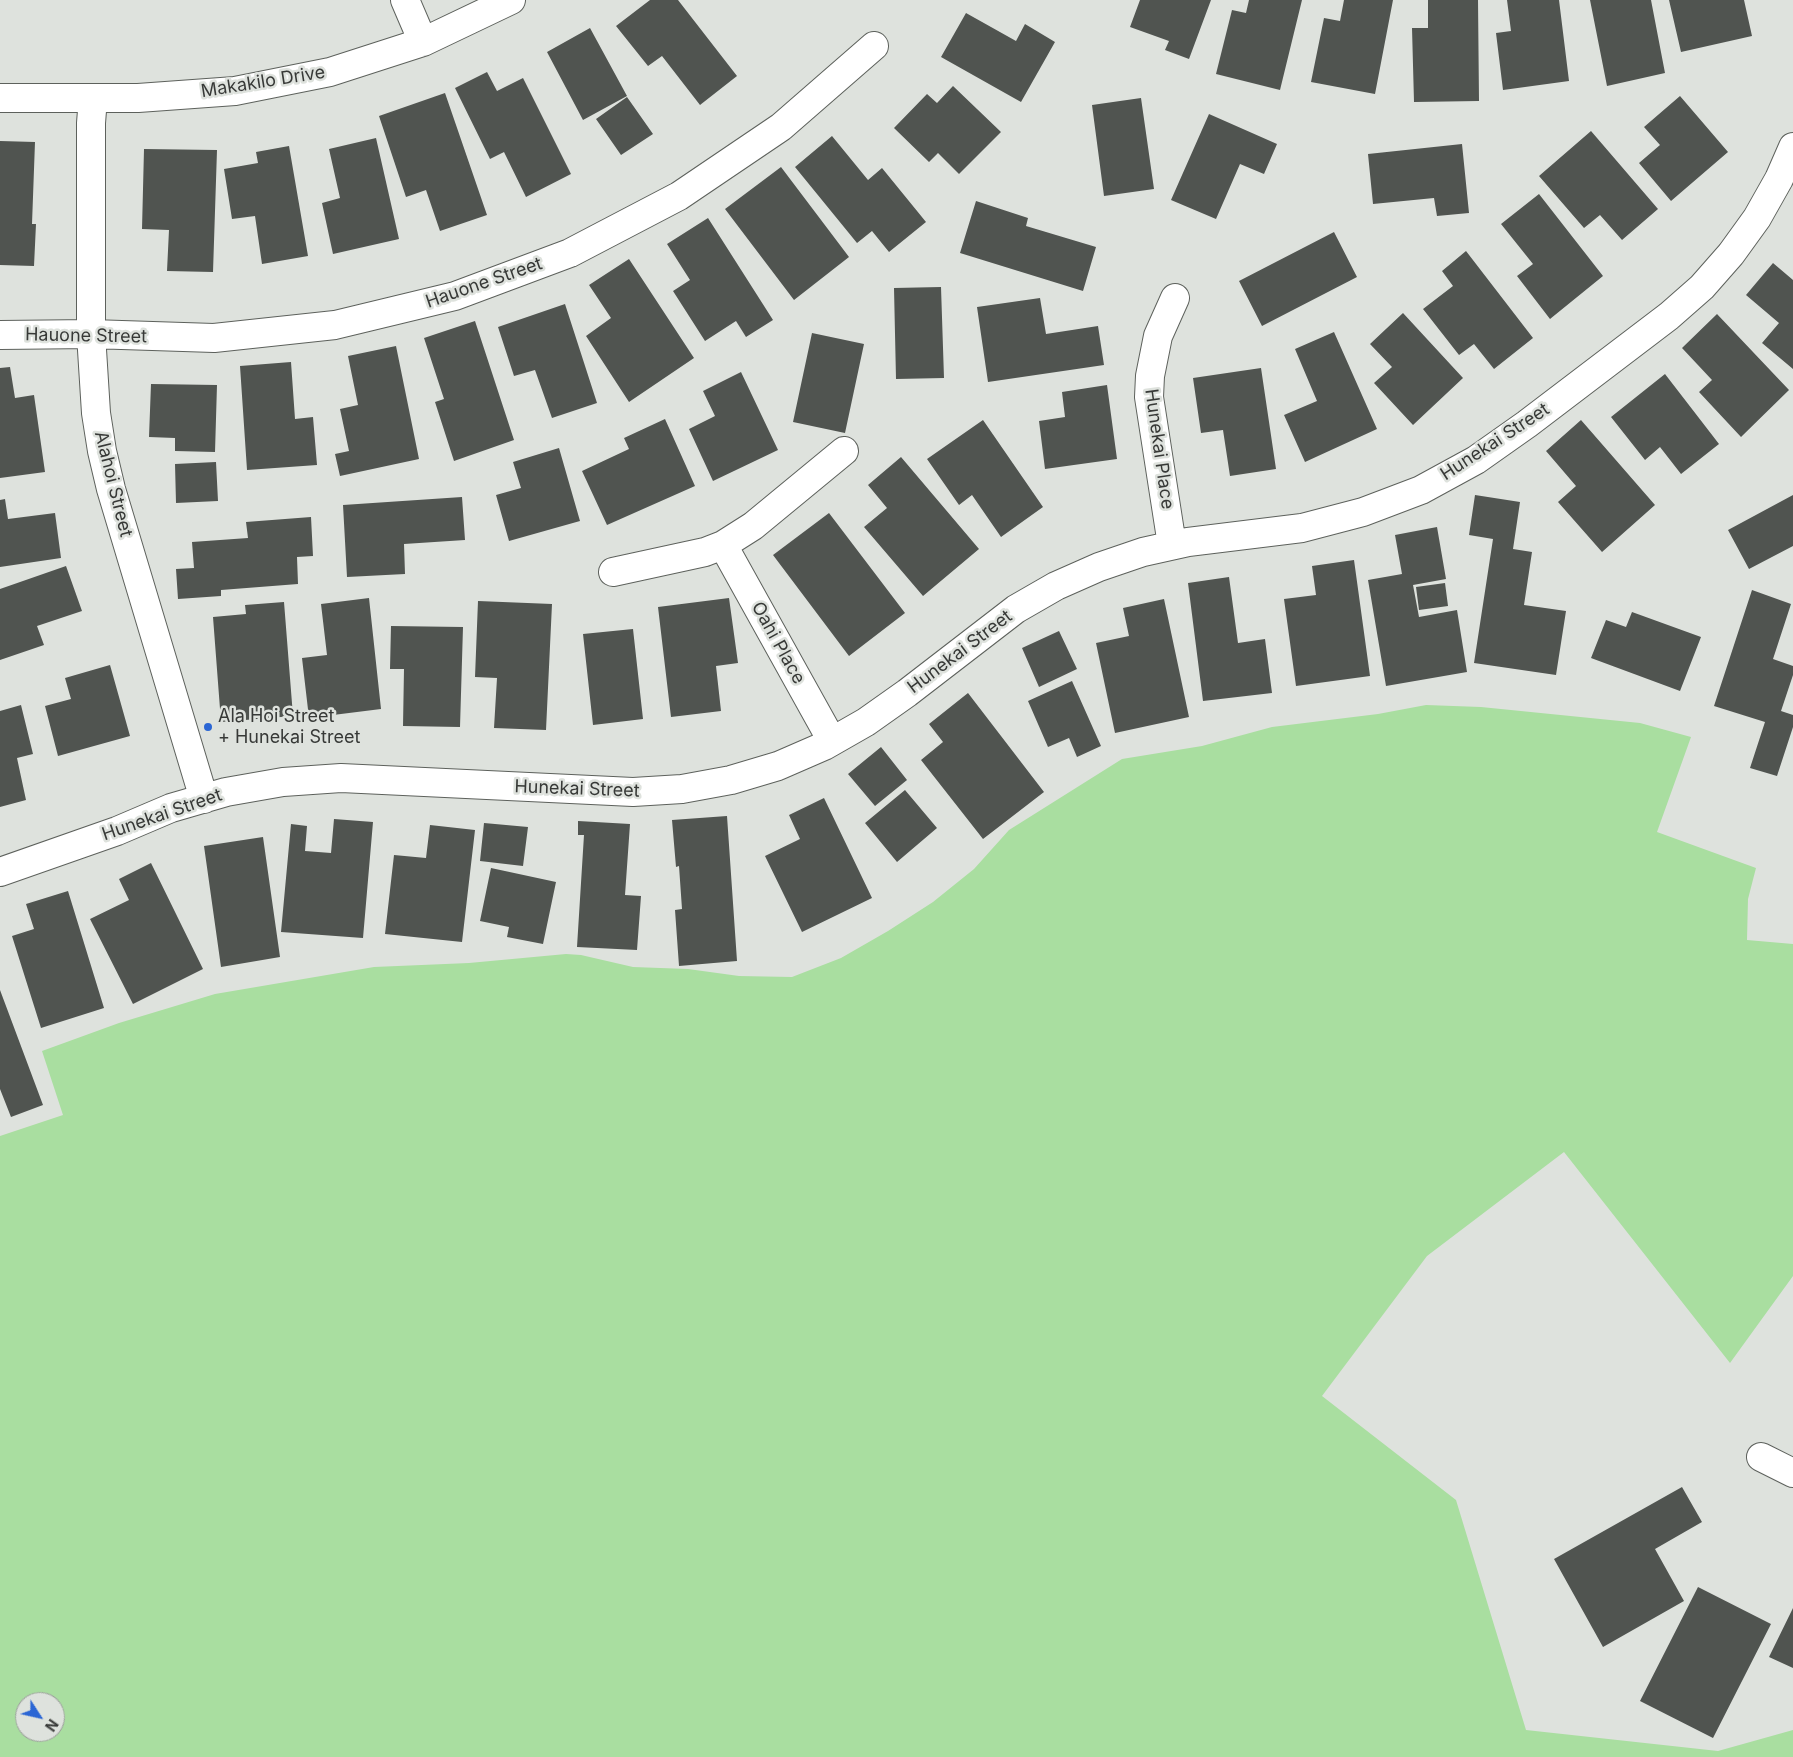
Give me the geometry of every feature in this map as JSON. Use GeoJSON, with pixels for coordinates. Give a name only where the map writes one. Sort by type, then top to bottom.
{"type":"FeatureCollection","features":[{"type":"Feature","properties":{"kind":"street"},"geometry":{"type":"LineString","coordinates":[[405,0],[423,42]]}},
{"type":"Feature","properties":{"kind":"street","name":"Makakilo Drive"},"geometry":{"type":"LineString","coordinates":[[0,98],[138,98],[235,91],[330,72],[423,42],[511,0]]}},
{"type":"Feature","properties":{"kind":"street","name":"Hauone Street"},"geometry":{"type":"LineString","coordinates":[[0,335],[91,334],[223,337],[335,325],[464,293],[570,253],[679,196],[781,127],[874,46]]}},
{"type":"Feature","properties":{"kind":"street","name":"Alahoi Street"},"geometry":{"type":"LineString","coordinates":[[93,98],[91,124],[91,334],[96,412],[102,452],[111,490],[204,799]]}},
{"type":"Feature","properties":{"kind":"street","name":"Hunekai Street"},"geometry":{"type":"LineString","coordinates":[[0,872],[117,831],[171,808],[226,792],[283,782],[341,778],[633,792],[682,789],[731,780],[778,766],[832,741],[866,722],[1024,604],[1056,586],[1099,567],[1143,552],[1172,545],[1302,528],[1363,512],[1421,490],[1476,460],[1528,424],[1669,316],[1702,287],[1731,254],[1758,218],[1779,180],[1793,147]]}},
{"type":"Feature","properties":{"kind":"street","name":"Hunekai Place"},"geometry":{"type":"LineString","coordinates":[[1172,545],[1150,397],[1150,376],[1158,336],[1175,298]]}},
{"type":"Feature","properties":{"kind":"street"},"geometry":{"type":"LineString","coordinates":[[613,572],[705,552],[723,545],[753,526],[844,451]]}},
{"type":"Feature","properties":{"kind":"street","name":"Oahi Place"},"geometry":{"type":"LineString","coordinates":[[723,545],[832,741]]}},
{"type":"Feature","properties":{"kind":"street"},"geometry":{"type":"LineString","coordinates":[[1761,1456],[1793,1473]]}},
{"type":"Feature","properties":{"kind":"green space"},"geometry":{"type":"Polygon","coordinates":[[[1426,705],[1481,707],[1640,723],[1691,737],[1657,832],[1756,868],[1748,899],[1747,940],[1793,944],[1793,1276],[1730,1363],[1564,1152],[1427,1256],[1322,1396],[1456,1500],[1526,1730],[1718,1751],[1793,1730],[1793,1757],[0,1757],[0,1136],[63,1115],[42,1051],[119,1023],[215,994],[374,967],[469,963],[566,954],[581,955],[633,967],[688,969],[739,976],[792,977],[841,958],[933,902],[974,869],[1009,830],[1122,759],[1202,746],[1272,727],[1378,714],[1426,705]]]}},
{"type":"Feature","properties":{"kind":"building"},"geometry":{"type":"Polygon","coordinates":[[[650,0],[678,0],[737,76],[700,105],[662,56],[648,66],[616,26],[650,0]]]}},
{"type":"Feature","properties":{"kind":"building"},"geometry":{"type":"Polygon","coordinates":[[[1140,0],[1211,0],[1189,59],[1165,50],[1169,41],[1130,27],[1140,0]]]}},
{"type":"Feature","properties":{"kind":"building"},"geometry":{"type":"Polygon","coordinates":[[[1249,0],[1302,0],[1280,90],[1216,74],[1232,10],[1246,13],[1249,0]]]}},
{"type":"Feature","properties":{"kind":"building"},"geometry":{"type":"Polygon","coordinates":[[[1344,0],[1393,0],[1375,94],[1311,82],[1324,18],[1340,21],[1344,0]]]}},
{"type":"Feature","properties":{"kind":"building"},"geometry":{"type":"Polygon","coordinates":[[[1428,0],[1478,0],[1479,101],[1414,102],[1412,28],[1428,28],[1428,0]]]}},
{"type":"Feature","properties":{"kind":"building"},"geometry":{"type":"Polygon","coordinates":[[[1507,0],[1559,0],[1569,81],[1503,90],[1496,33],[1511,31],[1507,0]]]}},
{"type":"Feature","properties":{"kind":"building"},"geometry":{"type":"Polygon","coordinates":[[[1590,0],[1651,0],[1665,73],[1607,86],[1590,0]]]}},
{"type":"Feature","properties":{"kind":"building"},"geometry":{"type":"Polygon","coordinates":[[[1669,0],[1744,0],[1752,36],[1681,52],[1669,0]]]}},
{"type":"Feature","properties":{"kind":"building"},"geometry":{"type":"Polygon","coordinates":[[[966,13],[1016,41],[1025,24],[1055,42],[1021,102],[941,57],[966,13]]]}},
{"type":"Feature","properties":{"kind":"building"},"geometry":{"type":"Polygon","coordinates":[[[590,28],[627,96],[583,120],[547,52],[590,28]]]}},
{"type":"Feature","properties":{"kind":"building"},"geometry":{"type":"Polygon","coordinates":[[[487,72],[497,91],[523,78],[571,174],[526,197],[504,152],[490,159],[455,88],[487,72]]]}},
{"type":"Feature","properties":{"kind":"building"},"geometry":{"type":"Polygon","coordinates":[[[953,86],[1001,132],[959,174],[938,153],[929,162],[894,128],[927,94],[937,103],[953,86]]]}},
{"type":"Feature","properties":{"kind":"building"},"geometry":{"type":"Polygon","coordinates":[[[445,93],[487,215],[440,231],[426,190],[406,197],[379,116],[445,93]]]}},
{"type":"Feature","properties":{"kind":"building"},"geometry":{"type":"Polygon","coordinates":[[[1680,96],[1728,152],[1671,201],[1639,163],[1660,145],[1644,127],[1680,96]]]}},
{"type":"Feature","properties":{"kind":"building"},"geometry":{"type":"Polygon","coordinates":[[[627,97],[653,134],[621,155],[596,119],[627,97]]]}},
{"type":"Feature","properties":{"kind":"building"},"geometry":{"type":"Polygon","coordinates":[[[1141,98],[1154,189],[1104,196],[1092,105],[1141,98]]]}},
{"type":"Feature","properties":{"kind":"building"},"geometry":{"type":"Polygon","coordinates":[[[1209,114],[1277,144],[1264,174],[1240,164],[1216,219],[1171,200],[1209,114]]]}},
{"type":"Feature","properties":{"kind":"building"},"geometry":{"type":"Polygon","coordinates":[[[1591,131],[1658,209],[1622,240],[1600,215],[1584,228],[1539,176],[1591,131]]]}},
{"type":"Feature","properties":{"kind":"building"},"geometry":{"type":"Polygon","coordinates":[[[832,136],[868,180],[882,168],[926,222],[889,252],[872,231],[857,243],[795,167],[832,136]]]}},
{"type":"Feature","properties":{"kind":"building"},"geometry":{"type":"Polygon","coordinates":[[[376,138],[399,239],[333,254],[322,203],[340,198],[329,149],[376,138]]]}},
{"type":"Feature","properties":{"kind":"building"},"geometry":{"type":"Polygon","coordinates":[[[0,141],[35,142],[32,224],[36,224],[34,266],[0,265],[0,141]]]}},
{"type":"Feature","properties":{"kind":"building"},"geometry":{"type":"Polygon","coordinates":[[[1462,144],[1469,213],[1437,216],[1434,198],[1373,204],[1368,154],[1462,144]]]}},
{"type":"Feature","properties":{"kind":"building"},"geometry":{"type":"Polygon","coordinates":[[[289,146],[308,256],[262,264],[255,216],[232,219],[224,169],[258,163],[256,152],[289,146]]]}},
{"type":"Feature","properties":{"kind":"building"},"geometry":{"type":"Polygon","coordinates":[[[144,149],[217,150],[213,272],[167,271],[169,230],[142,229],[144,149]]]}},
{"type":"Feature","properties":{"kind":"building"},"geometry":{"type":"Polygon","coordinates":[[[781,167],[849,257],[794,300],[725,209],[781,167]]]}},
{"type":"Feature","properties":{"kind":"building"},"geometry":{"type":"Polygon","coordinates":[[[1539,194],[1603,276],[1550,319],[1517,276],[1533,264],[1501,224],[1539,194]]]}},
{"type":"Feature","properties":{"kind":"building"},"geometry":{"type":"Polygon","coordinates":[[[976,201],[1028,218],[1026,226],[1096,247],[1083,291],[960,253],[976,201]]]}},
{"type":"Feature","properties":{"kind":"building"},"geometry":{"type":"Polygon","coordinates":[[[708,218],[773,320],[746,337],[736,321],[705,341],[673,291],[690,280],[667,244],[708,218]]]}},
{"type":"Feature","properties":{"kind":"building"},"geometry":{"type":"Polygon","coordinates":[[[1334,232],[1357,277],[1262,326],[1239,281],[1334,232]]]}},
{"type":"Feature","properties":{"kind":"building"},"geometry":{"type":"Polygon","coordinates":[[[1466,251],[1533,338],[1494,369],[1474,344],[1459,355],[1423,309],[1453,286],[1442,271],[1466,251]]]}},
{"type":"Feature","properties":{"kind":"building"},"geometry":{"type":"Polygon","coordinates":[[[629,259],[694,358],[629,402],[586,336],[611,318],[589,285],[629,259]]]}},
{"type":"Feature","properties":{"kind":"building"},"geometry":{"type":"Polygon","coordinates":[[[1773,263],[1793,280],[1793,369],[1762,343],[1779,323],[1746,295],[1773,263]]]}},
{"type":"Feature","properties":{"kind":"building"},"geometry":{"type":"Polygon","coordinates":[[[941,287],[944,378],[896,379],[894,288],[941,287]]]}},
{"type":"Feature","properties":{"kind":"building"},"geometry":{"type":"Polygon","coordinates":[[[1040,298],[1046,334],[1098,326],[1104,365],[988,382],[977,307],[1040,298]]]}},
{"type":"Feature","properties":{"kind":"building"},"geometry":{"type":"Polygon","coordinates":[[[565,304],[597,403],[552,418],[535,370],[514,376],[498,327],[565,304]]]}},
{"type":"Feature","properties":{"kind":"building"},"geometry":{"type":"Polygon","coordinates":[[[1403,313],[1463,378],[1413,425],[1374,383],[1392,367],[1370,344],[1403,313]]]}},
{"type":"Feature","properties":{"kind":"building"},"geometry":{"type":"Polygon","coordinates":[[[1717,314],[1789,390],[1741,437],[1699,392],[1712,380],[1682,348],[1717,314]]]}},
{"type":"Feature","properties":{"kind":"building"},"geometry":{"type":"Polygon","coordinates":[[[475,321],[514,440],[454,461],[435,402],[444,399],[424,338],[475,321]]]}},
{"type":"Feature","properties":{"kind":"building"},"geometry":{"type":"Polygon","coordinates":[[[1334,332],[1377,429],[1305,462],[1284,415],[1317,401],[1295,349],[1334,332]]]}},
{"type":"Feature","properties":{"kind":"building"},"geometry":{"type":"Polygon","coordinates":[[[812,333],[864,344],[845,433],[793,422],[812,333]]]}},
{"type":"Feature","properties":{"kind":"building"},"geometry":{"type":"Polygon","coordinates":[[[396,346],[419,459],[340,476],[335,454],[349,451],[340,409],[358,405],[348,356],[396,346]]]}},
{"type":"Feature","properties":{"kind":"building"},"geometry":{"type":"Polygon","coordinates":[[[291,362],[295,419],[313,417],[317,465],[247,470],[240,366],[291,362]]]}},
{"type":"Feature","properties":{"kind":"building"},"geometry":{"type":"Polygon","coordinates":[[[10,367],[15,398],[34,395],[45,472],[0,478],[0,368],[10,367]]]}},
{"type":"Feature","properties":{"kind":"building"},"geometry":{"type":"Polygon","coordinates":[[[1261,368],[1276,469],[1230,476],[1223,430],[1201,433],[1193,378],[1261,368]]]}},
{"type":"Feature","properties":{"kind":"building"},"geometry":{"type":"Polygon","coordinates":[[[741,372],[778,450],[713,481],[689,429],[715,416],[703,391],[741,372]]]}},
{"type":"Feature","properties":{"kind":"building"},"geometry":{"type":"Polygon","coordinates":[[[1665,374],[1719,444],[1681,474],[1660,447],[1645,460],[1611,417],[1665,374]]]}},
{"type":"Feature","properties":{"kind":"building"},"geometry":{"type":"Polygon","coordinates":[[[151,384],[217,385],[215,452],[175,451],[175,438],[149,437],[151,384]]]}},
{"type":"Feature","properties":{"kind":"building"},"geometry":{"type":"Polygon","coordinates":[[[1107,385],[1117,459],[1045,469],[1039,421],[1065,417],[1062,392],[1107,385]]]}},
{"type":"Feature","properties":{"kind":"building"},"geometry":{"type":"Polygon","coordinates":[[[665,419],[695,486],[607,525],[582,471],[629,449],[624,438],[665,419]]]}},
{"type":"Feature","properties":{"kind":"building"},"geometry":{"type":"Polygon","coordinates":[[[983,420],[1043,507],[1001,537],[972,495],[959,505],[927,459],[983,420]]]}},
{"type":"Feature","properties":{"kind":"building"},"geometry":{"type":"Polygon","coordinates":[[[1581,420],[1655,505],[1602,552],[1558,502],[1576,486],[1546,451],[1581,420]]]}},
{"type":"Feature","properties":{"kind":"building"},"geometry":{"type":"Polygon","coordinates":[[[559,448],[580,521],[509,541],[496,495],[521,488],[513,462],[559,448]]]}},
{"type":"Feature","properties":{"kind":"building"},"geometry":{"type":"Polygon","coordinates":[[[901,457],[979,549],[923,596],[864,527],[887,508],[868,485],[901,457]]]}},
{"type":"Feature","properties":{"kind":"building"},"geometry":{"type":"Polygon","coordinates":[[[216,462],[218,501],[176,503],[175,464],[216,462]]]}},
{"type":"Feature","properties":{"kind":"building"},"geometry":{"type":"Polygon","coordinates":[[[1475,495],[1520,502],[1513,549],[1532,552],[1524,605],[1566,611],[1556,675],[1474,663],[1493,539],[1469,535],[1475,495]]]}},
{"type":"Feature","properties":{"kind":"building"},"geometry":{"type":"Polygon","coordinates":[[[1793,495],[1793,546],[1749,569],[1728,530],[1793,495]]]}},
{"type":"Feature","properties":{"kind":"building"},"geometry":{"type":"Polygon","coordinates":[[[462,497],[465,540],[404,544],[405,574],[347,577],[343,505],[462,497]]]}},
{"type":"Feature","properties":{"kind":"building"},"geometry":{"type":"Polygon","coordinates":[[[5,499],[8,519],[55,513],[61,558],[0,567],[0,500],[5,499]]]}},
{"type":"Feature","properties":{"kind":"building"},"geometry":{"type":"Polygon","coordinates":[[[829,513],[905,613],[849,656],[773,555],[829,513]]]}},
{"type":"Feature","properties":{"kind":"building"},"geometry":{"type":"Polygon","coordinates":[[[311,517],[313,556],[297,557],[298,584],[221,590],[221,596],[178,599],[176,569],[194,568],[192,542],[248,538],[246,522],[311,517]]]}},
{"type":"Feature","properties":{"kind":"building"},"geometry":{"type":"Polygon","coordinates":[[[1437,527],[1446,579],[1413,585],[1419,617],[1457,610],[1467,672],[1386,686],[1368,580],[1402,574],[1395,535],[1437,527]]]}},
{"type":"Feature","properties":{"kind":"building"},"geometry":{"type":"Polygon","coordinates":[[[1354,560],[1370,676],[1296,686],[1284,599],[1316,595],[1312,566],[1354,560]]]}},
{"type":"Feature","properties":{"kind":"building"},"geometry":{"type":"Polygon","coordinates":[[[66,566],[82,611],[37,626],[44,645],[0,660],[0,589],[66,566]]]}},
{"type":"Feature","properties":{"kind":"building"},"geometry":{"type":"Polygon","coordinates":[[[1229,577],[1238,643],[1265,639],[1272,693],[1203,701],[1188,583],[1229,577]]]}},
{"type":"Feature","properties":{"kind":"building"},"geometry":{"type":"Polygon","coordinates":[[[1445,583],[1448,606],[1419,610],[1416,587],[1445,583]]]}},
{"type":"Feature","properties":{"kind":"building"},"geometry":{"type":"Polygon","coordinates":[[[1752,590],[1791,604],[1773,659],[1793,666],[1793,675],[1781,711],[1793,715],[1793,727],[1777,776],[1750,768],[1765,722],[1714,706],[1752,590]]]}},
{"type":"Feature","properties":{"kind":"building"},"geometry":{"type":"Polygon","coordinates":[[[369,598],[381,709],[309,718],[302,658],[327,655],[321,604],[369,598]]]}},
{"type":"Feature","properties":{"kind":"building"},"geometry":{"type":"Polygon","coordinates":[[[729,598],[738,663],[716,666],[721,711],[671,717],[658,607],[729,598]]]}},
{"type":"Feature","properties":{"kind":"building"},"geometry":{"type":"Polygon","coordinates":[[[1164,599],[1189,717],[1115,733],[1096,643],[1129,636],[1123,608],[1164,599]]]}},
{"type":"Feature","properties":{"kind":"building"},"geometry":{"type":"Polygon","coordinates":[[[478,601],[552,604],[546,730],[494,728],[497,678],[475,677],[478,601]]]}},
{"type":"Feature","properties":{"kind":"building"},"geometry":{"type":"Polygon","coordinates":[[[284,602],[293,716],[221,722],[213,617],[246,614],[245,605],[284,602]]]}},
{"type":"Feature","properties":{"kind":"building"},"geometry":{"type":"Polygon","coordinates":[[[1632,612],[1701,637],[1680,691],[1591,658],[1606,620],[1626,627],[1632,612]]]}},
{"type":"Feature","properties":{"kind":"building"},"geometry":{"type":"Polygon","coordinates":[[[391,626],[463,627],[460,727],[403,726],[404,669],[390,669],[391,626]]]}},
{"type":"Feature","properties":{"kind":"building"},"geometry":{"type":"Polygon","coordinates":[[[633,629],[643,719],[593,725],[583,634],[633,629]]]}},
{"type":"Feature","properties":{"kind":"building"},"geometry":{"type":"Polygon","coordinates":[[[1059,631],[1077,669],[1039,687],[1022,648],[1059,631]]]}},
{"type":"Feature","properties":{"kind":"building"},"geometry":{"type":"Polygon","coordinates":[[[110,665],[130,736],[58,756],[45,706],[71,699],[65,678],[110,665]]]}},
{"type":"Feature","properties":{"kind":"building"},"geometry":{"type":"Polygon","coordinates":[[[1072,681],[1101,746],[1077,757],[1069,738],[1048,747],[1028,701],[1072,681]]]}},
{"type":"Feature","properties":{"kind":"building"},"geometry":{"type":"Polygon","coordinates":[[[968,693],[1044,792],[983,839],[921,760],[943,742],[929,724],[968,693]]]}},
{"type":"Feature","properties":{"kind":"building"},"geometry":{"type":"Polygon","coordinates":[[[21,705],[33,754],[17,758],[26,800],[0,807],[0,711],[21,705]]]}},
{"type":"Feature","properties":{"kind":"building"},"geometry":{"type":"Polygon","coordinates":[[[881,747],[907,780],[875,806],[848,774],[881,747]]]}},
{"type":"Feature","properties":{"kind":"building"},"geometry":{"type":"Polygon","coordinates":[[[905,790],[937,828],[897,862],[865,823],[905,790]]]}},
{"type":"Feature","properties":{"kind":"building"},"geometry":{"type":"Polygon","coordinates":[[[824,798],[872,898],[802,932],[765,856],[800,839],[789,815],[824,798]]]}},
{"type":"Feature","properties":{"kind":"building"},"geometry":{"type":"Polygon","coordinates":[[[727,816],[737,961],[679,966],[675,910],[682,909],[679,866],[676,867],[672,820],[727,816]]]}},
{"type":"Feature","properties":{"kind":"building"},"geometry":{"type":"Polygon","coordinates":[[[334,819],[373,822],[363,938],[281,932],[291,824],[307,826],[305,851],[331,853],[334,819]]]}},
{"type":"Feature","properties":{"kind":"building"},"geometry":{"type":"Polygon","coordinates":[[[578,821],[630,824],[625,895],[641,896],[637,950],[577,947],[584,835],[578,835],[578,821]]]}},
{"type":"Feature","properties":{"kind":"building"},"geometry":{"type":"Polygon","coordinates":[[[484,823],[528,827],[523,866],[480,861],[484,823]]]}},
{"type":"Feature","properties":{"kind":"building"},"geometry":{"type":"Polygon","coordinates":[[[430,825],[475,830],[462,942],[385,934],[394,855],[426,858],[430,825]]]}},
{"type":"Feature","properties":{"kind":"building"},"geometry":{"type":"Polygon","coordinates":[[[263,837],[280,957],[221,967],[204,846],[263,837]]]}},
{"type":"Feature","properties":{"kind":"building"},"geometry":{"type":"Polygon","coordinates":[[[151,863],[203,969],[133,1004],[90,919],[129,900],[119,879],[151,863]]]}},
{"type":"Feature","properties":{"kind":"building"},"geometry":{"type":"Polygon","coordinates":[[[491,868],[556,882],[543,944],[507,937],[509,927],[480,921],[491,868]]]}},
{"type":"Feature","properties":{"kind":"building"},"geometry":{"type":"Polygon","coordinates":[[[68,891],[104,1008],[41,1028],[12,936],[34,929],[26,904],[68,891]]]}},
{"type":"Feature","properties":{"kind":"building"},"geometry":{"type":"Polygon","coordinates":[[[0,990],[43,1105],[11,1117],[0,1089],[0,990]]]}},
{"type":"Feature","properties":{"kind":"building"},"geometry":{"type":"Polygon","coordinates":[[[1682,1487],[1702,1522],[1655,1549],[1684,1601],[1603,1647],[1554,1559],[1682,1487]]]}},
{"type":"Feature","properties":{"kind":"building"},"geometry":{"type":"Polygon","coordinates":[[[1698,1587],[1771,1624],[1713,1738],[1640,1701],[1698,1587]]]}},
{"type":"Feature","properties":{"kind":"building"},"geometry":{"type":"Polygon","coordinates":[[[1793,1608],[1793,1668],[1769,1657],[1793,1608]]]}},
{"type":"Feature","properties":{"kind":"place","name":"Ala Hoi Street + Hunekai Street"},"geometry":{"type":"Point","coordinates":[208,727]}}]}
